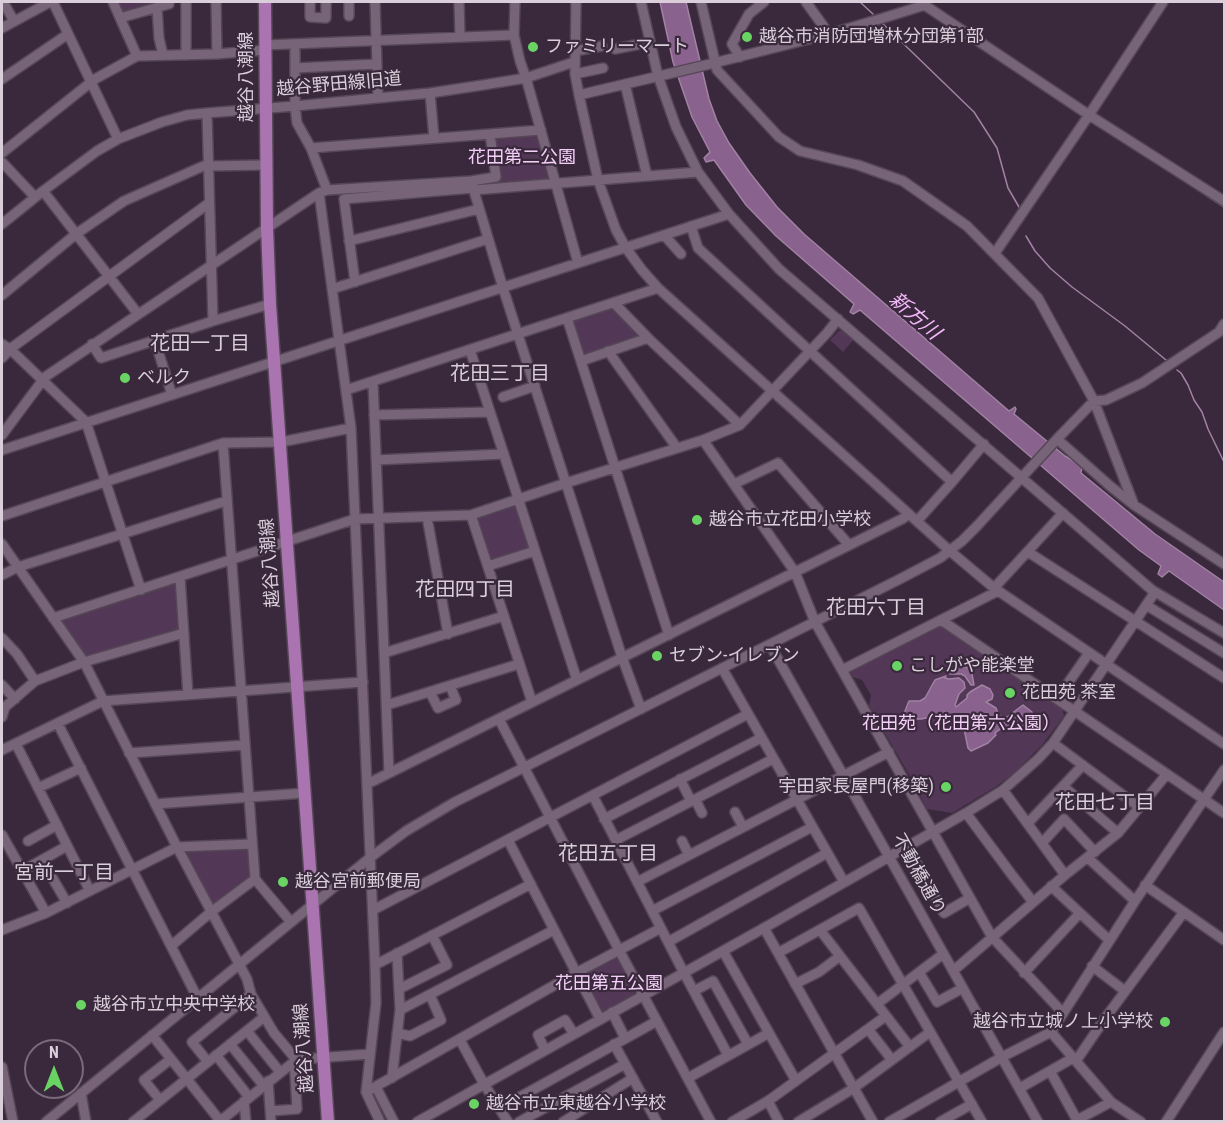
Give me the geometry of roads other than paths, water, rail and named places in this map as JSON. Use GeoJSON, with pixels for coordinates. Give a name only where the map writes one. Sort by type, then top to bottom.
{"type":"FeatureCollection","features":[{"type":"Feature","properties":{"kind":"main road","name":"越谷八潮線"},"geometry":{"type":"LineString","coordinates":[[265,2],[270,304],[328,1122]]}},
{"type":"Feature","properties":{"kind":"street"},"geometry":{"type":"LineString","coordinates":[[3,2],[15,21]]}},
{"type":"Feature","properties":{"kind":"street"},"geometry":{"type":"LineString","coordinates":[[2,28],[51,2],[118,139]]}},
{"type":"Feature","properties":{"kind":"street"},"geometry":{"type":"LineString","coordinates":[[112,2],[138,56]]}},
{"type":"Feature","properties":{"kind":"street"},"geometry":{"type":"LineString","coordinates":[[120,18],[169,4],[169,2]]}},
{"type":"Feature","properties":{"kind":"street"},"geometry":{"type":"LineString","coordinates":[[186,2],[186,55]]}},
{"type":"Feature","properties":{"kind":"street"},"geometry":{"type":"LineString","coordinates":[[216,2],[217,54]]}},
{"type":"Feature","properties":{"kind":"street"},"geometry":{"type":"LineString","coordinates":[[310,2],[310,17],[326,18],[326,2]]}},
{"type":"Feature","properties":{"kind":"street"},"geometry":{"type":"LineString","coordinates":[[349,2],[349,16]]}},
{"type":"Feature","properties":{"kind":"street"},"geometry":{"type":"LineString","coordinates":[[375,2],[378,98]]}},
{"type":"Feature","properties":{"kind":"street"},"geometry":{"type":"LineString","coordinates":[[459,2],[460,37]]}},
{"type":"Feature","properties":{"kind":"street"},"geometry":{"type":"LineString","coordinates":[[515,2],[514,34],[520,61],[578,263]]}},
{"type":"Feature","properties":{"kind":"street"},"geometry":{"type":"LineString","coordinates":[[576,2],[575,74],[598,180],[616,230],[642,270],[658,288],[772,391],[950,551],[996,589],[1224,744]]}},
{"type":"Feature","properties":{"kind":"street"},"geometry":{"type":"LineString","coordinates":[[641,2],[650,42],[663,75],[676,127],[698,172],[729,214],[779,269],[1155,592],[1224,633]]}},
{"type":"Feature","properties":{"kind":"street"},"geometry":{"type":"LineString","coordinates":[[701,2],[710,64],[779,137],[800,151],[858,165],[903,181],[967,226],[1038,298],[1094,401],[1134,505]]}},
{"type":"Feature","properties":{"kind":"street"},"geometry":{"type":"LineString","coordinates":[[740,57],[732,44],[749,14],[764,2]]}},
{"type":"Feature","properties":{"kind":"street"},"geometry":{"type":"LineString","coordinates":[[806,2],[829,34]]}},
{"type":"Feature","properties":{"kind":"street"},"geometry":{"type":"LineString","coordinates":[[579,95],[829,34],[924,2],[1089,115],[1224,201]]}},
{"type":"Feature","properties":{"kind":"street"},"geometry":{"type":"LineString","coordinates":[[995,253],[1163,2]]}},
{"type":"Feature","properties":{"kind":"street"},"geometry":{"type":"LineString","coordinates":[[157,7],[159,38],[163,55]]}},
{"type":"Feature","properties":{"kind":"street"},"geometry":{"type":"LineString","coordinates":[[2,79],[68,34]]}},
{"type":"Feature","properties":{"kind":"street"},"geometry":{"type":"LineString","coordinates":[[2,153],[90,82],[138,56],[217,54],[295,44],[514,34]]}},
{"type":"Feature","properties":{"kind":"street"},"geometry":{"type":"LineString","coordinates":[[615,49],[650,42]]}},
{"type":"Feature","properties":{"kind":"street"},"geometry":{"type":"LineString","coordinates":[[295,44],[297,123],[311,148],[323,191],[332,289],[351,428],[376,1003],[366,1092],[381,1122]]}},
{"type":"Feature","properties":{"kind":"street"},"geometry":{"type":"LineString","coordinates":[[574,51],[602,46]]}},
{"type":"Feature","properties":{"kind":"street","name":"越谷野田線旧道"},"geometry":{"type":"LineString","coordinates":[[2,224],[98,151],[118,139],[162,122],[207,112],[430,93],[526,78],[574,62]]}},
{"type":"Feature","properties":{"kind":"street"},"geometry":{"type":"LineString","coordinates":[[295,68],[377,64]]}},
{"type":"Feature","properties":{"kind":"street"},"geometry":{"type":"LineString","coordinates":[[575,74],[603,68]]}},
{"type":"Feature","properties":{"kind":"street"},"geometry":{"type":"LineString","coordinates":[[625,84],[647,176]]}},
{"type":"Feature","properties":{"kind":"street"},"geometry":{"type":"LineString","coordinates":[[430,93],[434,138]]}},
{"type":"Feature","properties":{"kind":"street"},"geometry":{"type":"LineString","coordinates":[[207,112],[213,321]]}},
{"type":"Feature","properties":{"kind":"street"},"geometry":{"type":"LineString","coordinates":[[311,148],[541,130]]}},
{"type":"Feature","properties":{"kind":"street"},"geometry":{"type":"LineString","coordinates":[[354,282],[344,199],[473,186],[496,177],[490,134]]}},
{"type":"Feature","properties":{"kind":"street"},"geometry":{"type":"LineString","coordinates":[[2,162],[39,194],[76,234],[138,314]]}},
{"type":"Feature","properties":{"kind":"street"},"geometry":{"type":"LineString","coordinates":[[2,295],[76,234],[124,201],[208,165],[266,165]]}},
{"type":"Feature","properties":{"kind":"street"},"geometry":{"type":"LineString","coordinates":[[2,435],[45,377],[323,191],[556,183],[698,172]]}},
{"type":"Feature","properties":{"kind":"street"},"geometry":{"type":"LineString","coordinates":[[473,186],[503,288],[622,657],[641,709]]}},
{"type":"Feature","properties":{"kind":"street"},"geometry":{"type":"LineString","coordinates":[[2,358],[6,346],[110,276],[209,203]]}},
{"type":"Feature","properties":{"kind":"street"},"geometry":{"type":"LineString","coordinates":[[349,241],[479,209]]}},
{"type":"Feature","properties":{"kind":"street"},"geometry":{"type":"LineString","coordinates":[[2,450],[729,214]]}},
{"type":"Feature","properties":{"kind":"street"},"geometry":{"type":"LineString","coordinates":[[691,226],[698,249],[952,482]]}},
{"type":"Feature","properties":{"kind":"street"},"geometry":{"type":"LineString","coordinates":[[664,235],[681,254]]}},
{"type":"Feature","properties":{"kind":"street"},"geometry":{"type":"LineString","coordinates":[[332,289],[488,239]]}},
{"type":"Feature","properties":{"kind":"street"},"geometry":{"type":"LineString","coordinates":[[346,390],[658,288]]}},
{"type":"Feature","properties":{"kind":"street"},"geometry":{"type":"LineString","coordinates":[[614,303],[740,425]]}},
{"type":"Feature","properties":{"kind":"street"},"geometry":{"type":"LineString","coordinates":[[92,344],[101,358],[270,304]]}},
{"type":"Feature","properties":{"kind":"street"},"geometry":{"type":"LineString","coordinates":[[567,318],[669,635]]}},
{"type":"Feature","properties":{"kind":"street"},"geometry":{"type":"LineString","coordinates":[[53,618],[355,519],[471,515],[703,440],[740,425],[838,319]]}},
{"type":"Feature","properties":{"kind":"street"},"geometry":{"type":"LineString","coordinates":[[84,1092],[370,857],[418,823],[524,767],[923,568],[950,551],[977,526],[1094,401],[1106,400],[1142,383],[1219,332],[1224,324]]}},
{"type":"Feature","properties":{"kind":"street"},"geometry":{"type":"LineString","coordinates":[[580,361],[648,338]]}},
{"type":"Feature","properties":{"kind":"street"},"geometry":{"type":"LineString","coordinates":[[155,341],[172,395]]}},
{"type":"Feature","properties":{"kind":"street"},"geometry":{"type":"LineString","coordinates":[[6,346],[86,423],[141,590]]}},
{"type":"Feature","properties":{"kind":"street"},"geometry":{"type":"LineString","coordinates":[[470,350],[577,680]]}},
{"type":"Feature","properties":{"kind":"street"},"geometry":{"type":"LineString","coordinates":[[608,351],[677,448]]}},
{"type":"Feature","properties":{"kind":"street"},"geometry":{"type":"LineString","coordinates":[[373,382],[389,773]]}},
{"type":"Feature","properties":{"kind":"street"},"geometry":{"type":"LineString","coordinates":[[503,397],[535,386]]}},
{"type":"Feature","properties":{"kind":"street"},"geometry":{"type":"LineString","coordinates":[[374,416],[490,412]]}},
{"type":"Feature","properties":{"kind":"street"},"geometry":{"type":"LineString","coordinates":[[2,516],[223,443],[281,442],[351,428]]}},
{"type":"Feature","properties":{"kind":"street"},"geometry":{"type":"LineString","coordinates":[[703,440],[795,572],[815,622],[992,937],[1062,1013]]}},
{"type":"Feature","properties":{"kind":"street"},"geometry":{"type":"LineString","coordinates":[[1057,440],[1134,505],[1224,564]]}},
{"type":"Feature","properties":{"kind":"street"},"geometry":{"type":"LineString","coordinates":[[223,443],[255,879],[291,922]]}},
{"type":"Feature","properties":{"kind":"street"},"geometry":{"type":"LineString","coordinates":[[917,521],[984,444]]}},
{"type":"Feature","properties":{"kind":"street"},"geometry":{"type":"LineString","coordinates":[[376,460],[504,454]]}},
{"type":"Feature","properties":{"kind":"street"},"geometry":{"type":"LineString","coordinates":[[734,484],[778,463],[849,545]]}},
{"type":"Feature","properties":{"kind":"street"},"geometry":{"type":"LineString","coordinates":[[2,574],[226,501]]}},
{"type":"Feature","properties":{"kind":"street"},"geometry":{"type":"LineString","coordinates":[[842,670],[941,620],[996,589],[1063,513]]}},
{"type":"Feature","properties":{"kind":"street"},"geometry":{"type":"LineString","coordinates":[[367,784],[909,514]]}},
{"type":"Feature","properties":{"kind":"street"},"geometry":{"type":"LineString","coordinates":[[471,515],[532,702]]}},
{"type":"Feature","properties":{"kind":"street"},"geometry":{"type":"LineString","coordinates":[[428,517],[448,634]]}},
{"type":"Feature","properties":{"kind":"street"},"geometry":{"type":"LineString","coordinates":[[2,544],[84,662],[239,964],[251,994],[274,1033],[294,1057],[297,1109],[271,1111]]}},
{"type":"Feature","properties":{"kind":"street"},"geometry":{"type":"LineString","coordinates":[[488,566],[535,551]]}},
{"type":"Feature","properties":{"kind":"street"},"geometry":{"type":"LineString","coordinates":[[1028,552],[1224,678]]}},
{"type":"Feature","properties":{"kind":"street"},"geometry":{"type":"LineString","coordinates":[[180,577],[188,695]]}},
{"type":"Feature","properties":{"kind":"street"},"geometry":{"type":"LineString","coordinates":[[417,1122],[642,994],[764,928],[1003,790],[1053,743],[1155,592]]}},
{"type":"Feature","properties":{"kind":"street"},"geometry":{"type":"LineString","coordinates":[[1146,605],[1224,653]]}},
{"type":"Feature","properties":{"kind":"street"},"geometry":{"type":"LineString","coordinates":[[384,653],[504,616]]}},
{"type":"Feature","properties":{"kind":"street"},"geometry":{"type":"LineString","coordinates":[[941,620],[1224,813]]}},
{"type":"Feature","properties":{"kind":"street"},"geometry":{"type":"LineString","coordinates":[[3,709],[35,681],[84,662],[184,633]]}},
{"type":"Feature","properties":{"kind":"street"},"geometry":{"type":"LineString","coordinates":[[2,638],[17,654],[35,681]]}},
{"type":"Feature","properties":{"kind":"street","name":"不動橋通り"},"geometry":{"type":"LineString","coordinates":[[770,645],[1020,1088],[1034,1120]]}},
{"type":"Feature","properties":{"kind":"street"},"geometry":{"type":"LineString","coordinates":[[1057,699],[1089,653]]}},
{"type":"Feature","properties":{"kind":"street"},"geometry":{"type":"LineString","coordinates":[[387,705],[519,664]]}},
{"type":"Feature","properties":{"kind":"street"},"geometry":{"type":"LineString","coordinates":[[722,669],[844,882]]}},
{"type":"Feature","properties":{"kind":"street"},"geometry":{"type":"LineString","coordinates":[[2,750],[103,701],[363,682]]}},
{"type":"Feature","properties":{"kind":"street"},"geometry":{"type":"LineString","coordinates":[[2,685],[15,699]]}},
{"type":"Feature","properties":{"kind":"street"},"geometry":{"type":"LineString","coordinates":[[430,692],[438,708],[456,700],[450,686]]}},
{"type":"Feature","properties":{"kind":"street"},"geometry":{"type":"LineString","coordinates":[[373,910],[748,714]]}},
{"type":"Feature","properties":{"kind":"street"},"geometry":{"type":"LineString","coordinates":[[499,719],[711,1122]]}},
{"type":"Feature","properties":{"kind":"street"},"geometry":{"type":"LineString","coordinates":[[58,723],[197,997]]}},
{"type":"Feature","properties":{"kind":"street"},"geometry":{"type":"LineString","coordinates":[[604,819],[761,738]]}},
{"type":"Feature","properties":{"kind":"street"},"geometry":{"type":"LineString","coordinates":[[1053,743],[1139,807]]}},
{"type":"Feature","properties":{"kind":"street"},"geometry":{"type":"LineString","coordinates":[[16,744],[90,891]]}},
{"type":"Feature","properties":{"kind":"street"},"geometry":{"type":"LineString","coordinates":[[129,753],[245,745]]}},
{"type":"Feature","properties":{"kind":"street"},"geometry":{"type":"LineString","coordinates":[[637,882],[888,752]]}},
{"type":"Feature","properties":{"kind":"street"},"geometry":{"type":"LineString","coordinates":[[616,840],[773,759]]}},
{"type":"Feature","properties":{"kind":"street"},"geometry":{"type":"LineString","coordinates":[[1028,823],[1083,765]]}},
{"type":"Feature","properties":{"kind":"street"},"geometry":{"type":"LineString","coordinates":[[38,788],[81,768]]}},
{"type":"Feature","properties":{"kind":"street"},"geometry":{"type":"LineString","coordinates":[[889,1122],[1002,1057],[1051,1032],[1145,885],[1224,770]]}},
{"type":"Feature","properties":{"kind":"street"},"geometry":{"type":"LineString","coordinates":[[953,971],[1051,886],[1118,833],[1167,774]]}},
{"type":"Feature","properties":{"kind":"street"},"geometry":{"type":"LineString","coordinates":[[680,779],[702,813]]}},
{"type":"Feature","properties":{"kind":"street"},"geometry":{"type":"LineString","coordinates":[[1063,786],[1118,833]]}},
{"type":"Feature","properties":{"kind":"street"},"geometry":{"type":"LineString","coordinates":[[1003,790],[1065,875]]}},
{"type":"Feature","properties":{"kind":"street"},"geometry":{"type":"LineString","coordinates":[[155,804],[305,793]]}},
{"type":"Feature","properties":{"kind":"street"},"geometry":{"type":"LineString","coordinates":[[593,796],[728,1055]]}},
{"type":"Feature","properties":{"kind":"street"},"geometry":{"type":"LineString","coordinates":[[735,812],[743,827]]}},
{"type":"Feature","properties":{"kind":"street"},"geometry":{"type":"LineString","coordinates":[[966,813],[1033,902]]}},
{"type":"Feature","properties":{"kind":"street"},"geometry":{"type":"LineString","coordinates":[[1042,843],[1064,819],[1092,855],[1135,901]]}},
{"type":"Feature","properties":{"kind":"street"},"geometry":{"type":"LineString","coordinates":[[28,841],[57,825]]}},
{"type":"Feature","properties":{"kind":"street"},"geometry":{"type":"LineString","coordinates":[[652,910],[812,827]]}},
{"type":"Feature","properties":{"kind":"street"},"geometry":{"type":"LineString","coordinates":[[2,835],[46,913]]}},
{"type":"Feature","properties":{"kind":"street"},"geometry":{"type":"LineString","coordinates":[[508,840],[600,1019]]}},
{"type":"Feature","properties":{"kind":"street"},"geometry":{"type":"LineString","coordinates":[[682,841],[689,855]]}},
{"type":"Feature","properties":{"kind":"street"},"geometry":{"type":"LineString","coordinates":[[3,926],[46,913],[177,847],[252,843]]}},
{"type":"Feature","properties":{"kind":"street"},"geometry":{"type":"LineString","coordinates":[[22,871],[67,846]]}},
{"type":"Feature","properties":{"kind":"street"},"geometry":{"type":"LineString","coordinates":[[907,846],[944,913],[970,898]]}},
{"type":"Feature","properties":{"kind":"street"},"geometry":{"type":"LineString","coordinates":[[668,942],[827,853]]}},
{"type":"Feature","properties":{"kind":"street"},"geometry":{"type":"LineString","coordinates":[[42,860],[67,903]]}},
{"type":"Feature","properties":{"kind":"street"},"geometry":{"type":"LineString","coordinates":[[171,946],[255,879]]}},
{"type":"Feature","properties":{"kind":"street"},"geometry":{"type":"LineString","coordinates":[[375,965],[531,884]]}},
{"type":"Feature","properties":{"kind":"street"},"geometry":{"type":"LineString","coordinates":[[1145,885],[1224,940]]}},
{"type":"Feature","properties":{"kind":"street"},"geometry":{"type":"LineString","coordinates":[[1051,886],[1109,940]]}},
{"type":"Feature","properties":{"kind":"street"},"geometry":{"type":"LineString","coordinates":[[778,953],[859,908],[982,1122]]}},
{"type":"Feature","properties":{"kind":"street"},"geometry":{"type":"LineString","coordinates":[[1020,1088],[1075,1059],[1184,912]]}},
{"type":"Feature","properties":{"kind":"street"},"geometry":{"type":"LineString","coordinates":[[1024,973],[1080,913]]}},
{"type":"Feature","properties":{"kind":"street"},"geometry":{"type":"LineString","coordinates":[[366,1092],[576,973],[661,928]]}},
{"type":"Feature","properties":{"kind":"street"},"geometry":{"type":"LineString","coordinates":[[764,928],[873,1122]]}},
{"type":"Feature","properties":{"kind":"street"},"geometry":{"type":"LineString","coordinates":[[400,1010],[554,930]]}},
{"type":"Feature","properties":{"kind":"street"},"geometry":{"type":"LineString","coordinates":[[820,930],[910,1047]]}},
{"type":"Feature","properties":{"kind":"street"},"geometry":{"type":"LineString","coordinates":[[399,989],[447,965],[432,935]]}},
{"type":"Feature","properties":{"kind":"street"},"geometry":{"type":"LineString","coordinates":[[723,951],[796,1081]]}},
{"type":"Feature","properties":{"kind":"street"},"geometry":{"type":"LineString","coordinates":[[392,1078],[400,1010],[397,953]]}},
{"type":"Feature","properties":{"kind":"street"},"geometry":{"type":"LineString","coordinates":[[877,1004],[943,954]]}},
{"type":"Feature","properties":{"kind":"street"},"geometry":{"type":"LineString","coordinates":[[795,984],[819,972],[840,956]]}},
{"type":"Feature","properties":{"kind":"street"},"geometry":{"type":"LineString","coordinates":[[1092,966],[1125,991]]}},
{"type":"Feature","properties":{"kind":"street"},"geometry":{"type":"LineString","coordinates":[[919,972],[937,1002],[963,988]]}},
{"type":"Feature","properties":{"kind":"street"},"geometry":{"type":"LineString","coordinates":[[693,991],[713,981],[748,1044]]}},
{"type":"Feature","properties":{"kind":"street"},"geometry":{"type":"LineString","coordinates":[[246,1122],[247,1099],[212,1058],[192,1042],[251,994]]}},
{"type":"Feature","properties":{"kind":"street"},"geometry":{"type":"LineString","coordinates":[[397,1033],[410,1036],[441,1020],[430,995]]}},
{"type":"Feature","properties":{"kind":"street"},"geometry":{"type":"LineString","coordinates":[[612,1012],[625,1038]]}},
{"type":"Feature","properties":{"kind":"street"},"geometry":{"type":"LineString","coordinates":[[735,1121],[768,1101],[886,1016]]}},
{"type":"Feature","properties":{"kind":"street"},"geometry":{"type":"LineString","coordinates":[[133,1122],[264,1017]]}},
{"type":"Feature","properties":{"kind":"street"},"geometry":{"type":"LineString","coordinates":[[545,1050],[538,1035],[565,1020],[574,1034]]}},
{"type":"Feature","properties":{"kind":"street"},"geometry":{"type":"LineString","coordinates":[[500,1108],[657,1020]]}},
{"type":"Feature","properties":{"kind":"street"},"geometry":{"type":"LineString","coordinates":[[868,1029],[892,1060]]}},
{"type":"Feature","properties":{"kind":"street"},"geometry":{"type":"LineString","coordinates":[[247,1031],[280,1072]]}},
{"type":"Feature","properties":{"kind":"street"},"geometry":{"type":"LineString","coordinates":[[798,1122],[854,1088],[930,1032]]}},
{"type":"Feature","properties":{"kind":"street"},"geometry":{"type":"LineString","coordinates":[[1051,1032],[1111,1102],[1141,1122]]}},
{"type":"Feature","properties":{"kind":"street"},"geometry":{"type":"LineString","coordinates":[[1166,1122],[1224,1032]]}},
{"type":"Feature","properties":{"kind":"street"},"geometry":{"type":"LineString","coordinates":[[688,1078],[769,1033]]}},
{"type":"Feature","properties":{"kind":"street"},"geometry":{"type":"LineString","coordinates":[[152,1035],[220,1121],[295,1061],[370,1054]]}},
{"type":"Feature","properties":{"kind":"street"},"geometry":{"type":"LineString","coordinates":[[460,1040],[508,1122]]}},
{"type":"Feature","properties":{"kind":"street"},"geometry":{"type":"LineString","coordinates":[[230,1044],[266,1083],[271,1122]]}},
{"type":"Feature","properties":{"kind":"street"},"geometry":{"type":"LineString","coordinates":[[614,1044],[654,1120]]}},
{"type":"Feature","properties":{"kind":"street"},"geometry":{"type":"LineString","coordinates":[[160,1100],[144,1080],[171,1059]]}},
{"type":"Feature","properties":{"kind":"street"},"geometry":{"type":"LineString","coordinates":[[519,1122],[625,1064]]}},
{"type":"Feature","properties":{"kind":"street"},"geometry":{"type":"LineString","coordinates":[[2,1067],[12,1118],[2,1121]]}},
{"type":"Feature","properties":{"kind":"street"},"geometry":{"type":"LineString","coordinates":[[1050,1071],[1077,1121],[1111,1102]]}},
{"type":"Feature","properties":{"kind":"street"},"geometry":{"type":"LineString","coordinates":[[563,1122],[633,1078]]}},
{"type":"Feature","properties":{"kind":"street"},"geometry":{"type":"LineString","coordinates":[[376,1087],[394,1122]]}},
{"type":"Feature","properties":{"kind":"street"},"geometry":{"type":"LineString","coordinates":[[50,1120],[75,1099]]}},
{"type":"Feature","properties":{"kind":"street"},"geometry":{"type":"LineString","coordinates":[[82,1099],[86,1122]]}},
{"type":"Feature","properties":{"kind":"street"},"geometry":{"type":"LineString","coordinates":[[768,1101],[779,1122]]}},
{"type":"Feature","properties":{"kind":"street"},"geometry":{"type":"LineString","coordinates":[[940,1122],[972,1104]]}},
{"type":"Feature","properties":{"kind":"waterway"},"geometry":{"type":"LineString","coordinates":[[860,2],[873,14]]}},
{"type":"Feature","properties":{"kind":"waterway"},"geometry":{"type":"LineString","coordinates":[[883,24],[974,112],[997,148],[1008,188],[1019,207]]}},
{"type":"Feature","properties":{"kind":"waterway"},"geometry":{"type":"LineString","coordinates":[[1207,196],[1224,207]]}},
{"type":"Feature","properties":{"kind":"waterway"},"geometry":{"type":"LineString","coordinates":[[1026,236],[1050,268],[1166,360]]}},
{"type":"Feature","properties":{"kind":"waterway"},"geometry":{"type":"LineString","coordinates":[[1177,370],[1181,373],[1202,412],[1224,462]]}},
{"type":"Feature","properties":{"kind":"place","name":"越谷市消防団増林分団第1部"},"geometry":{"type":"Point","coordinates":[747,37]}},
{"type":"Feature","properties":{"kind":"place","name":"ファミリーマート"},"geometry":{"type":"Point","coordinates":[533,47]}},
{"type":"Feature","properties":{"kind":"place","name":"ベルク"},"geometry":{"type":"Point","coordinates":[125,378]}},
{"type":"Feature","properties":{"kind":"place","name":"越谷市立花田小学校"},"geometry":{"type":"Point","coordinates":[697,520]}},
{"type":"Feature","properties":{"kind":"place","name":"セブン-イレブン"},"geometry":{"type":"Point","coordinates":[657,656]}},
{"type":"Feature","properties":{"kind":"place","name":"こしがや能楽堂"},"geometry":{"type":"Point","coordinates":[897,666]}},
{"type":"Feature","properties":{"kind":"place","name":"花田苑 茶室"},"geometry":{"type":"Point","coordinates":[1010,693]}},
{"type":"Feature","properties":{"kind":"place","name":"宇田家長屋門(移築)"},"geometry":{"type":"Point","coordinates":[946,787]}},
{"type":"Feature","properties":{"kind":"place","name":"越谷宮前郵便局"},"geometry":{"type":"Point","coordinates":[283,882]}},
{"type":"Feature","properties":{"kind":"place","name":"越谷市立中央中学校"},"geometry":{"type":"Point","coordinates":[81,1005]}},
{"type":"Feature","properties":{"kind":"place","name":"越谷市立城ノ上小学校"},"geometry":{"type":"Point","coordinates":[1165,1022]}},
{"type":"Feature","properties":{"kind":"place","name":"越谷市立東越谷小学校"},"geometry":{"type":"Point","coordinates":[474,1104]}},
{"type":"Feature","properties":{"kind":"district","name":"花田一丁目"},"geometry":{"type":"Point","coordinates":[200,345]}},
{"type":"Feature","properties":{"kind":"district","name":"花田三丁目"},"geometry":{"type":"Point","coordinates":[500,375]}},
{"type":"Feature","properties":{"kind":"district","name":"花田四丁目"},"geometry":{"type":"Point","coordinates":[465,591]}},
{"type":"Feature","properties":{"kind":"district","name":"花田六丁目"},"geometry":{"type":"Point","coordinates":[876,609]}},
{"type":"Feature","properties":{"kind":"district","name":"花田七丁目"},"geometry":{"type":"Point","coordinates":[1105,804]}},
{"type":"Feature","properties":{"kind":"district","name":"花田五丁目"},"geometry":{"type":"Point","coordinates":[608,855]}},
{"type":"Feature","properties":{"kind":"district","name":"宮前一丁目"},"geometry":{"type":"Point","coordinates":[64,874]}},
{"type":"Feature","properties":{"kind":"park label","name":"花田第二公園"},"geometry":{"type":"Point","coordinates":[522,158]}},
{"type":"Feature","properties":{"kind":"park label","name":"花田苑（花田第六公園）"},"geometry":{"type":"Point","coordinates":[961,724]}},
{"type":"Feature","properties":{"kind":"park label","name":"花田第五公園"},"geometry":{"type":"Point","coordinates":[609,984]}},
{"type":"Feature","properties":{"kind":"water label","name":"新方川"},"geometry":{"type":"Point","coordinates":[914,317]}}]}
